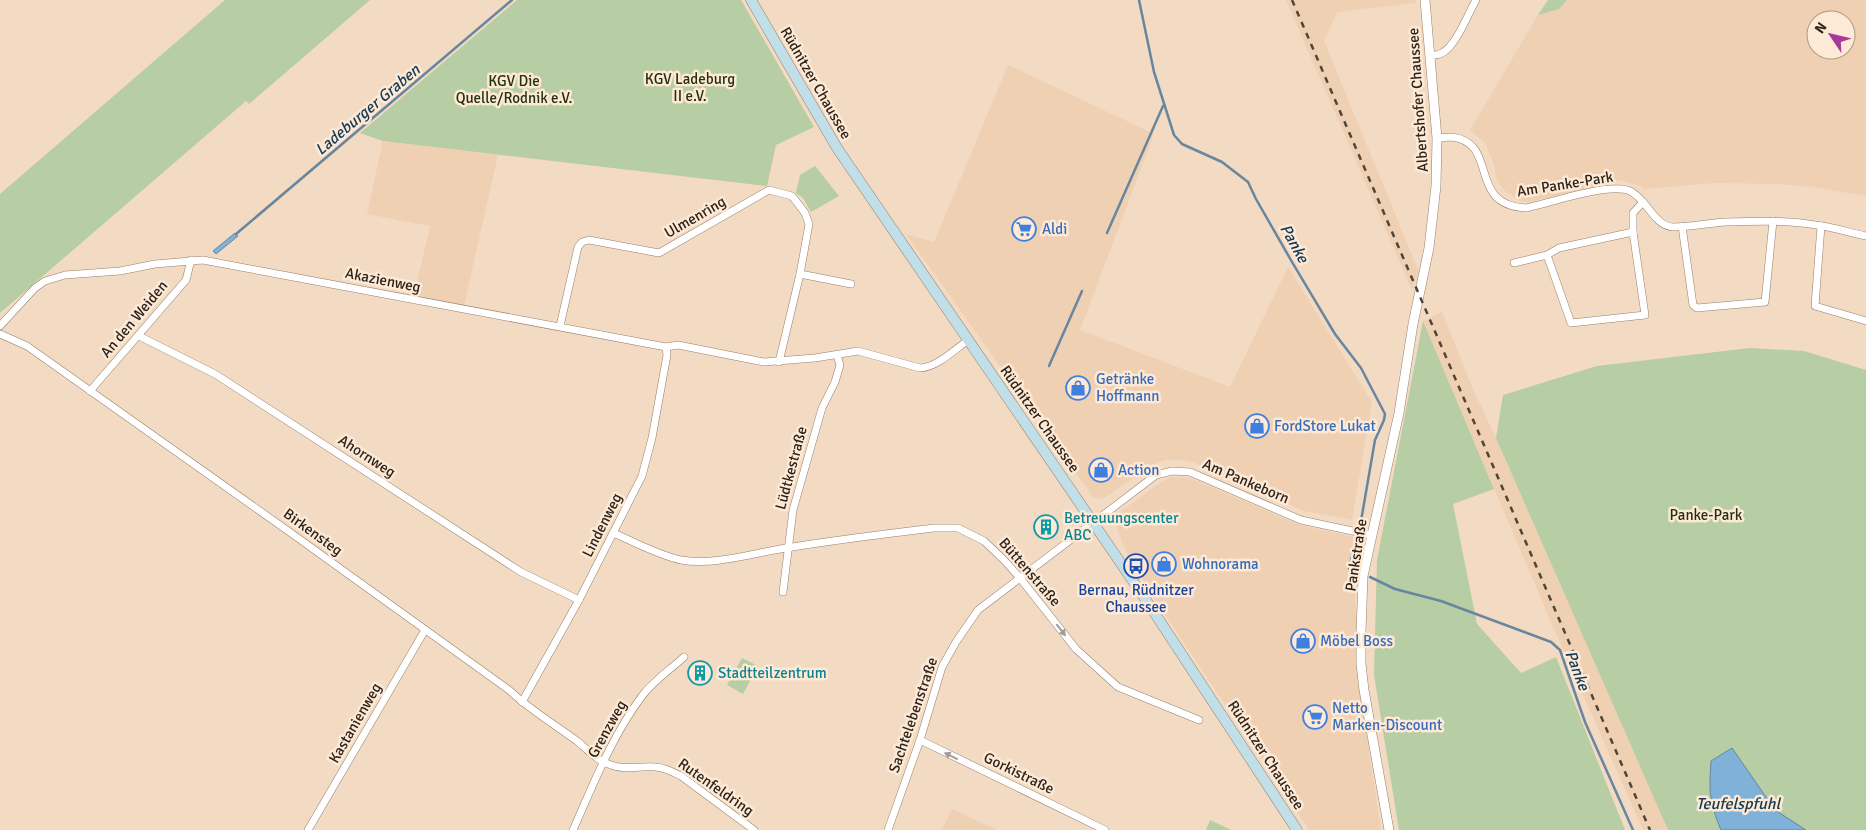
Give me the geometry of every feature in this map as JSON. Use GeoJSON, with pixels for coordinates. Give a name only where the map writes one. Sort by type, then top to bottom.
{"type":"FeatureCollection","features":[{"type":"Feature","properties":{"kind":"main road","name":"Rüdnitzer Chaussee"},"geometry":{"type":"LineString","coordinates":[[751,0],[837,148],[1093,523],[1297,830]]}},
{"type":"Feature","properties":{"kind":"street","name":"Albertshofer Chaussee"},"geometry":{"type":"LineString","coordinates":[[1422,287],[1429,248],[1436,186],[1437,138],[1425,0]]}},
{"type":"Feature","properties":{"kind":"street"},"geometry":{"type":"LineString","coordinates":[[1431,56],[1442,54],[1454,41],[1476,0]]}},
{"type":"Feature","properties":{"kind":"street","name":"Am Panke-Park"},"geometry":{"type":"LineString","coordinates":[[1437,138],[1453,137],[1465,140],[1474,147],[1481,159],[1490,191],[1514,207],[1526,208],[1603,189],[1618,188],[1630,191],[1662,223],[1671,227],[1773,221],[1821,226],[1866,236]]}},
{"type":"Feature","properties":{"kind":"street","name":"Ulmenring"},"geometry":{"type":"LineString","coordinates":[[560,326],[578,247],[582,242],[589,240],[659,253],[770,190],[792,196],[806,213],[809,224],[800,274],[779,362]]}},
{"type":"Feature","properties":{"kind":"street"},"geometry":{"type":"LineString","coordinates":[[1547,255],[1571,323],[1645,315],[1632,213],[1643,202]]}},
{"type":"Feature","properties":{"kind":"street"},"geometry":{"type":"LineString","coordinates":[[1682,226],[1692,305],[1697,308],[1765,302],[1773,221]]}},
{"type":"Feature","properties":{"kind":"street"},"geometry":{"type":"LineString","coordinates":[[1821,226],[1815,306],[1866,321]]}},
{"type":"Feature","properties":{"kind":"street"},"geometry":{"type":"LineString","coordinates":[[1514,263],[1547,255],[1558,248],[1633,232]]}},
{"type":"Feature","properties":{"kind":"street","name":"An den Weiden"},"geometry":{"type":"LineString","coordinates":[[90,392],[186,280],[191,260]]}},
{"type":"Feature","properties":{"kind":"street","name":"Akazienweg"},"geometry":{"type":"LineString","coordinates":[[0,326],[35,288],[55,278],[65,275],[120,271],[155,264],[203,260],[666,347],[678,346],[764,362],[779,362],[858,351],[920,368],[942,359],[967,341]]}},
{"type":"Feature","properties":{"kind":"street"},"geometry":{"type":"LineString","coordinates":[[800,274],[851,284]]}},
{"type":"Feature","properties":{"kind":"street","name":"Pankstraße"},"geometry":{"type":"LineString","coordinates":[[1389,830],[1361,664],[1364,576],[1371,535],[1399,413],[1413,324],[1422,287]]}},
{"type":"Feature","properties":{"kind":"street","name":"Birkensteg"},"geometry":{"type":"LineString","coordinates":[[0,334],[27,346],[291,533],[509,690],[522,702],[578,742],[594,757],[604,762]]}},
{"type":"Feature","properties":{"kind":"street","name":"Ahornweg"},"geometry":{"type":"LineString","coordinates":[[139,336],[215,374],[522,572],[579,600]]}},
{"type":"Feature","properties":{"kind":"street","name":"Lindenweg"},"geometry":{"type":"LineString","coordinates":[[522,702],[579,600],[642,476],[652,438],[667,356],[666,347]]}},
{"type":"Feature","properties":{"kind":"street","name":"Lüdtkestraße"},"geometry":{"type":"LineString","coordinates":[[782,592],[793,510],[822,408],[840,365],[837,355]]}},
{"type":"Feature","properties":{"kind":"street","name":"Am Pankeborn"},"geometry":{"type":"LineString","coordinates":[[1093,523],[1156,476],[1172,470],[1190,472],[1300,520],[1371,535]]}},
{"type":"Feature","properties":{"kind":"street","name":"Sachtelebenstraße"},"geometry":{"type":"LineString","coordinates":[[888,830],[920,740],[942,667],[956,642],[978,610],[1093,523]]}},
{"type":"Feature","properties":{"kind":"street","name":"Büttenstraße"},"geometry":{"type":"LineString","coordinates":[[613,533],[680,560],[696,561],[934,528],[958,528],[984,541],[1004,560],[1076,649],[1118,687],[1200,720]]}},
{"type":"Feature","properties":{"kind":"street","name":"Kastanienweg"},"geometry":{"type":"LineString","coordinates":[[308,830],[425,630]]}},
{"type":"Feature","properties":{"kind":"street","name":"Grenzweg"},"geometry":{"type":"LineString","coordinates":[[573,830],[604,762],[641,696],[665,671],[684,657]]}},
{"type":"Feature","properties":{"kind":"street","name":"Gorkistraße"},"geometry":{"type":"LineString","coordinates":[[920,740],[1106,830]]}},
{"type":"Feature","properties":{"kind":"street","name":"Rutenfeldring"},"geometry":{"type":"LineString","coordinates":[[604,762],[623,768],[656,767],[682,776],[754,830]]}},
{"type":"Feature","properties":{"kind":"shaded area"},"geometry":{"type":"Polygon","coordinates":[[[1286,0],[1416,0],[1416,3],[1337,12],[1324,41],[1419,272],[1412,290],[1286,0]]]}},
{"type":"Feature","properties":{"kind":"shaded area"},"geometry":{"type":"Polygon","coordinates":[[[1567,0],[1866,0],[1866,196],[1812,187],[1777,184],[1715,183],[1644,189],[1620,180],[1530,202],[1521,201],[1506,192],[1497,181],[1494,165],[1486,144],[1470,130],[1538,15],[1559,9],[1567,0]]]}},
{"type":"Feature","properties":{"kind":"shaded area"},"geometry":{"type":"Polygon","coordinates":[[[1008,65],[1154,134],[1080,330],[1230,387],[1288,267],[1372,402],[1352,520],[1304,511],[1195,463],[1183,460],[1165,460],[1152,465],[1103,499],[1093,497],[906,234],[934,242],[1008,65]]]}},
{"type":"Feature","properties":{"kind":"shaded area"},"geometry":{"type":"Polygon","coordinates":[[[383,141],[498,155],[464,306],[414,296],[430,226],[367,214],[383,141]]]}},
{"type":"Feature","properties":{"kind":"shaded area"},"geometry":{"type":"Polygon","coordinates":[[[1442,312],[1472,387],[1668,830],[1643,830],[1553,627],[1423,321],[1442,312]]]}},
{"type":"Feature","properties":{"kind":"shaded area"},"geometry":{"type":"Polygon","coordinates":[[[1171,477],[1190,478],[1300,525],[1353,537],[1358,678],[1381,830],[1309,830],[1148,589],[1123,545],[1113,517],[1161,482],[1171,477]]]}},
{"type":"Feature","properties":{"kind":"shaded area"},"geometry":{"type":"Polygon","coordinates":[[[952,809],[997,830],[942,830],[952,809]]]}},
{"type":"Feature","properties":{"kind":"green space"},"geometry":{"type":"Polygon","coordinates":[[[225,0],[370,0],[249,104],[246,101],[0,313],[0,194],[225,0]]]}},
{"type":"Feature","properties":{"kind":"green space","name":"KGV Ladeburg II e.V."},"geometry":{"type":"Polygon","coordinates":[[[517,0],[741,0],[814,127],[776,145],[767,186],[383,141],[360,133],[517,0]]]}},
{"type":"Feature","properties":{"kind":"green space"},"geometry":{"type":"Polygon","coordinates":[[[1548,0],[1567,0],[1559,9],[1538,15],[1548,0]]]}},
{"type":"Feature","properties":{"kind":"green space"},"geometry":{"type":"Polygon","coordinates":[[[815,166],[839,196],[811,212],[803,198],[796,193],[800,175],[815,166]]]}},
{"type":"Feature","properties":{"kind":"green space"},"geometry":{"type":"Polygon","coordinates":[[[1423,321],[1494,489],[1453,504],[1477,624],[1521,673],[1556,657],[1625,830],[1399,830],[1374,675],[1377,560],[1423,321]]]}},
{"type":"Feature","properties":{"kind":"green space","name":"Panke-Park"},"geometry":{"type":"Polygon","coordinates":[[[1750,348],[1804,351],[1866,370],[1866,830],[1668,830],[1496,438],[1503,395],[1597,366],[1750,348]]]}},
{"type":"Feature","properties":{"kind":"green space"},"geometry":{"type":"Polygon","coordinates":[[[742,658],[758,666],[743,694],[727,685],[742,658]]]}},
{"type":"Feature","properties":{"kind":"green space"},"geometry":{"type":"Polygon","coordinates":[[[1210,820],[1231,830],[1206,830],[1210,820]]]}},
{"type":"Feature","properties":{"kind":"water"},"geometry":{"type":"Polygon","coordinates":[[[235,233],[238,236],[216,254],[213,251],[235,233]]]}},
{"type":"Feature","properties":{"kind":"water","name":"Teufelspfuhl"},"geometry":{"type":"Polygon","coordinates":[[[1732,748],[1775,810],[1806,830],[1721,830],[1711,796],[1711,761],[1732,748]]]}},
{"type":"Feature","properties":{"kind":"waterway","name":"Ladeburger Graben"},"geometry":{"type":"LineString","coordinates":[[236,234],[512,0]]}},
{"type":"Feature","properties":{"kind":"waterway","name":"Panke"},"geometry":{"type":"LineString","coordinates":[[1139,0],[1154,72],[1174,135],[1182,144],[1222,162],[1248,182],[1292,262],[1335,334],[1361,368],[1385,414],[1375,440],[1361,521]]}},
{"type":"Feature","properties":{"kind":"waterway"},"geometry":{"type":"LineString","coordinates":[[1107,233],[1163,106]]}},
{"type":"Feature","properties":{"kind":"waterway"},"geometry":{"type":"LineString","coordinates":[[1049,366],[1082,291]]}},
{"type":"Feature","properties":{"kind":"waterway","name":"Panke"},"geometry":{"type":"LineString","coordinates":[[1356,537],[1349,569],[1358,572]]}},
{"type":"Feature","properties":{"kind":"waterway","name":"Panke"},"geometry":{"type":"LineString","coordinates":[[1370,577],[1395,589],[1441,601],[1551,642],[1560,650],[1585,722],[1633,830]]}},
{"type":"Feature","properties":{"kind":"railway"},"geometry":{"type":"LineString","coordinates":[[1292,0],[1650,830]]}},
{"type":"Feature","properties":{"kind":"place","name":"Aldi"},"geometry":{"type":"Point","coordinates":[1024,229]}},
{"type":"Feature","properties":{"kind":"place","name":"Getränke Hoffmann"},"geometry":{"type":"Point","coordinates":[1078,388]}},
{"type":"Feature","properties":{"kind":"place","name":"FordStore Lukat"},"geometry":{"type":"Point","coordinates":[1257,426]}},
{"type":"Feature","properties":{"kind":"place","name":"Action"},"geometry":{"type":"Point","coordinates":[1101,470]}},
{"type":"Feature","properties":{"kind":"place","name":"Betreuungscenter ABC"},"geometry":{"type":"Point","coordinates":[1046,527]}},
{"type":"Feature","properties":{"kind":"place","name":"Wohnorama"},"geometry":{"type":"Point","coordinates":[1164,564]}},
{"type":"Feature","properties":{"kind":"place","name":"Bernau, Rüdnitzer Chaussee"},"geometry":{"type":"Point","coordinates":[1136,566]}},
{"type":"Feature","properties":{"kind":"place","name":"Möbel Boss"},"geometry":{"type":"Point","coordinates":[1303,641]}},
{"type":"Feature","properties":{"kind":"place","name":"Stadtteilzentrum"},"geometry":{"type":"Point","coordinates":[700,673]}},
{"type":"Feature","properties":{"kind":"place","name":"Netto Marken-Discount"},"geometry":{"type":"Point","coordinates":[1315,717]}},
{"type":"Feature","properties":{"kind":"park label","name":"KGV Die Quelle/Rodnik e.V."},"geometry":{"type":"Point","coordinates":[514,90]}}]}
